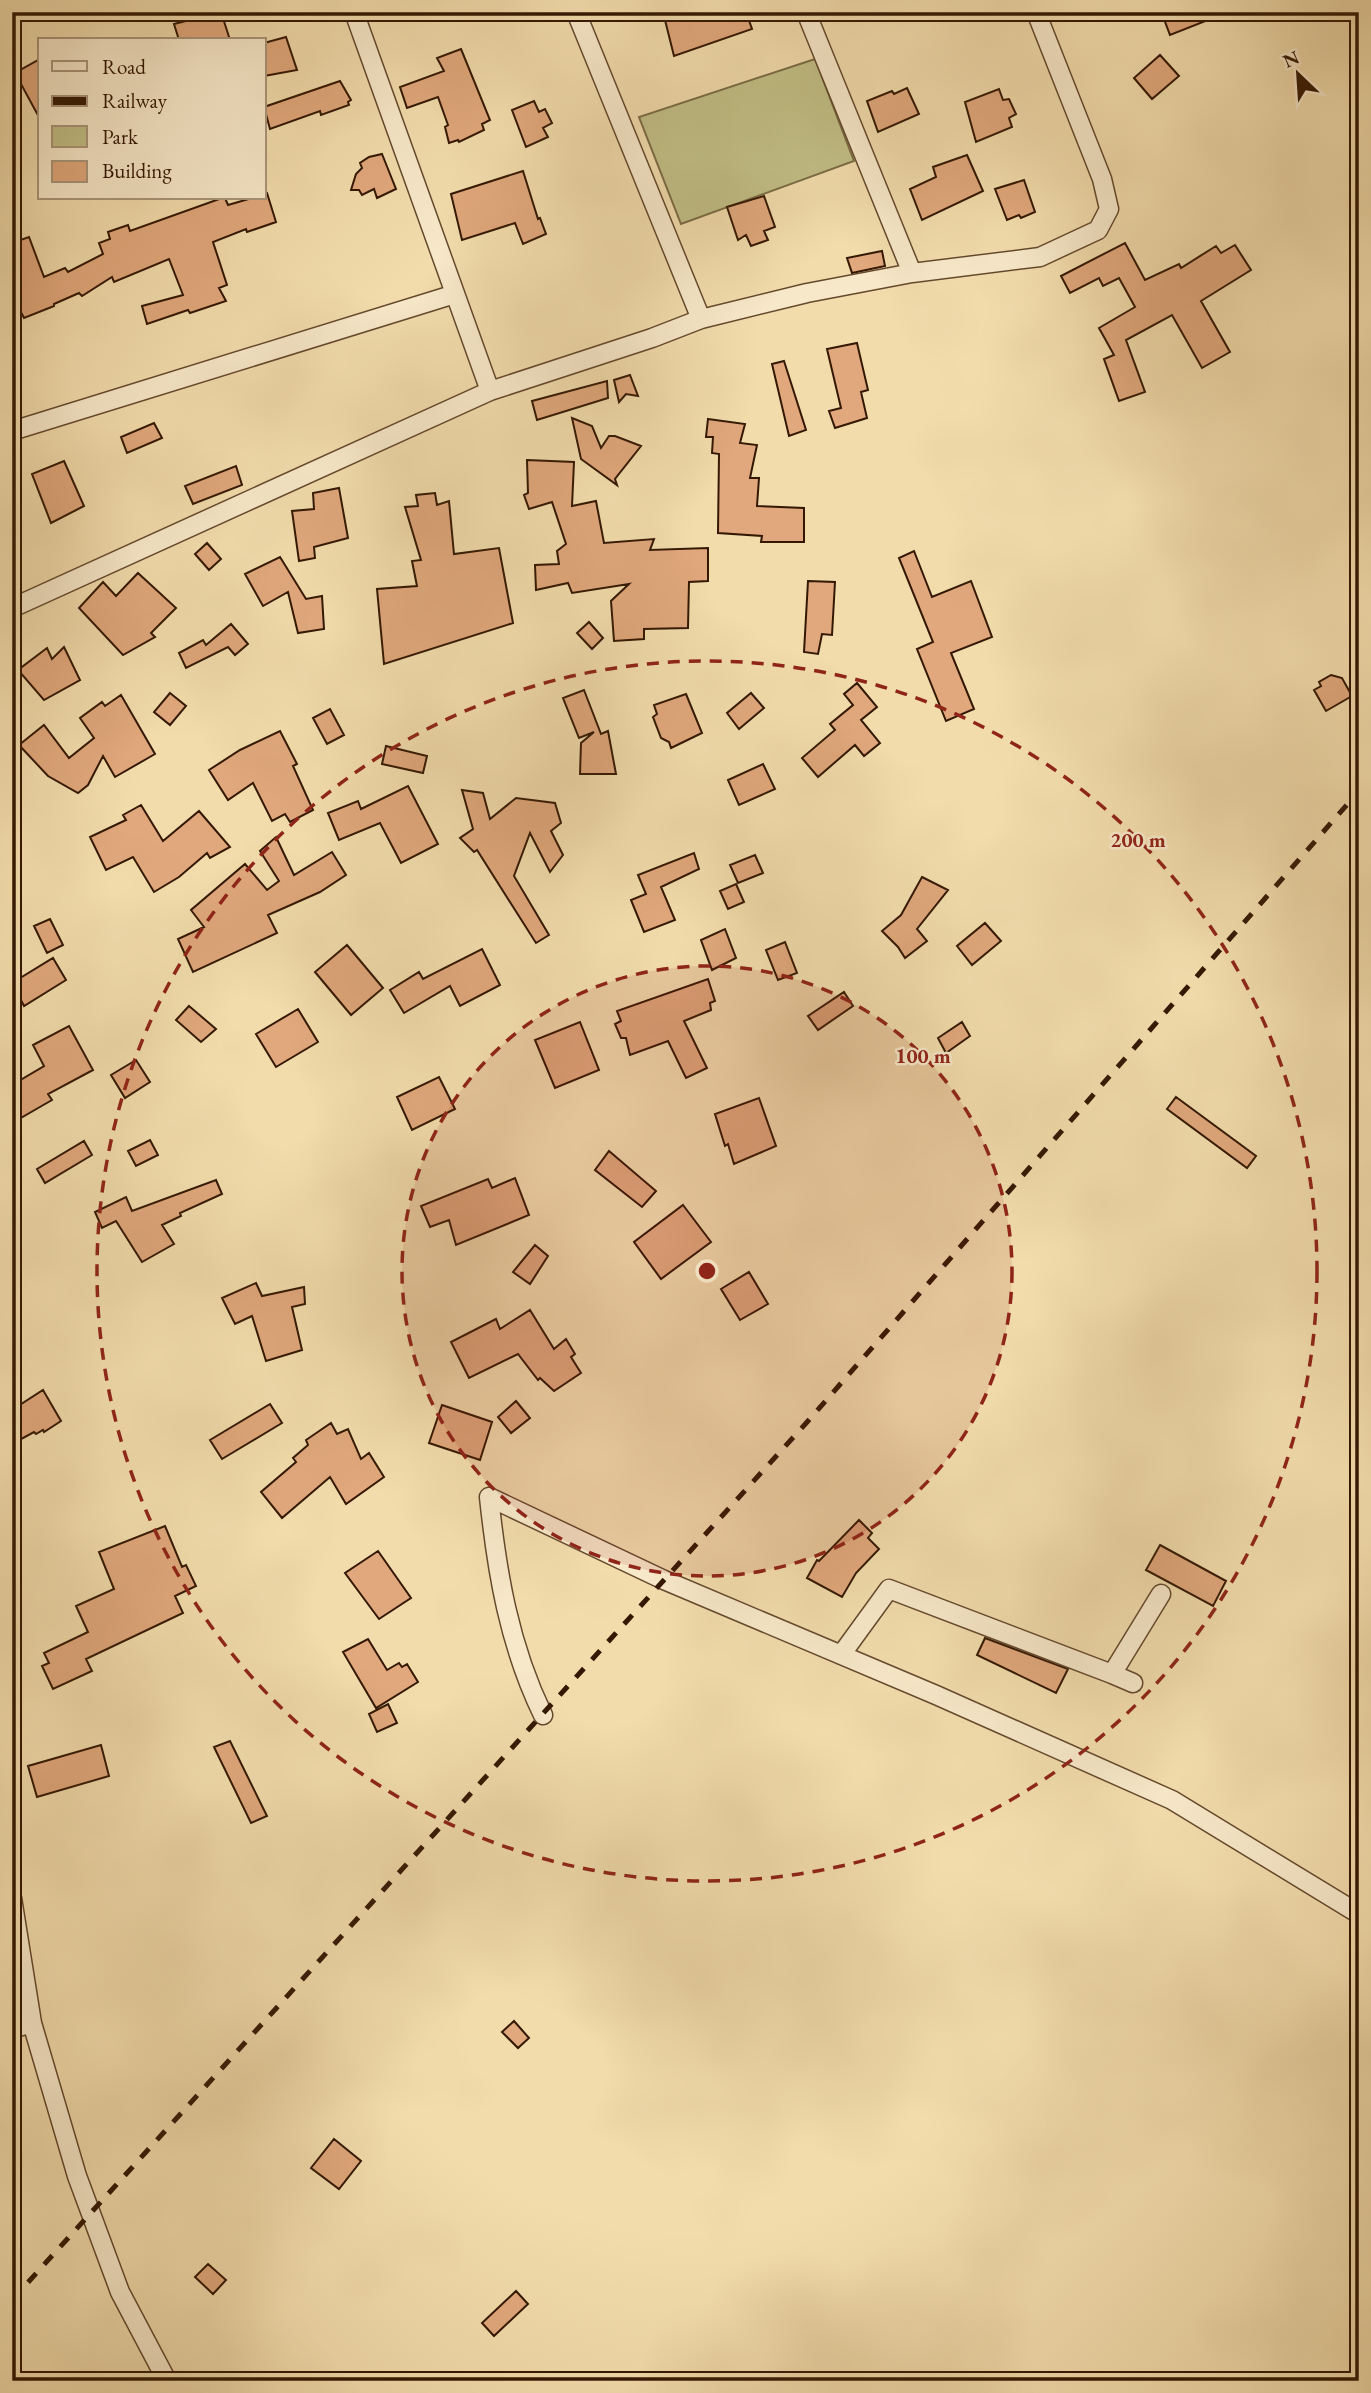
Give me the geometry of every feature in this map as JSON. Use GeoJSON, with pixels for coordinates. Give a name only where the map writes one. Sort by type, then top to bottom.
{"type":"FeatureCollection","features":[{"type":"Feature","properties":{"kind":"street"},"geometry":{"type":"LineString","coordinates":[[354,12],[490,391]]}},
{"type":"Feature","properties":{"kind":"street"},"geometry":{"type":"LineString","coordinates":[[576,12],[701,319]]}},
{"type":"Feature","properties":{"kind":"street"},"geometry":{"type":"LineString","coordinates":[[806,12],[912,273]]}},
{"type":"Feature","properties":{"kind":"street"},"geometry":{"type":"LineString","coordinates":[[12,608],[490,391],[652,338],[701,319],[807,293],[912,273],[1040,257],[1098,230],[1109,209],[1102,179],[1036,12]]}},
{"type":"Feature","properties":{"kind":"street"},"geometry":{"type":"LineString","coordinates":[[12,431],[455,294]]}},
{"type":"Feature","properties":{"kind":"street"},"geometry":{"type":"LineString","coordinates":[[543,1715],[526,1679],[508,1623],[496,1560],[489,1497],[664,1580],[1172,1800],[1359,1913]]}},
{"type":"Feature","properties":{"kind":"street"},"geometry":{"type":"LineString","coordinates":[[841,1655],[889,1590],[1133,1683]]}},
{"type":"Feature","properties":{"kind":"street"},"geometry":{"type":"LineString","coordinates":[[1112,1674],[1161,1594]]}},
{"type":"Feature","properties":{"kind":"street"},"geometry":{"type":"LineString","coordinates":[[12,1898],[32,2023],[90,2215],[120,2292],[167,2381]]}},
{"type":"Feature","properties":{"kind":"street"},"geometry":{"type":"LineString","coordinates":[[12,2029],[32,2023]]}},
{"type":"Feature","properties":{"kind":"green space"},"geometry":{"type":"Polygon","coordinates":[[[815,59],[854,161],[681,224],[639,117],[815,59]]]}},
{"type":"Feature","properties":{"kind":"building"},"geometry":{"type":"Polygon","coordinates":[[[221,12],[229,38],[178,38],[174,24],[221,12]]]}},
{"type":"Feature","properties":{"kind":"building"},"geometry":{"type":"Polygon","coordinates":[[[686,12],[746,12],[752,29],[674,56],[665,20],[686,12]]]}},
{"type":"Feature","properties":{"kind":"building"},"geometry":{"type":"Polygon","coordinates":[[[1184,12],[1226,13],[1170,35],[1164,19],[1184,12]]]}},
{"type":"Feature","properties":{"kind":"building"},"geometry":{"type":"Polygon","coordinates":[[[286,37],[297,70],[266,76],[266,42],[286,37]]]}},
{"type":"Feature","properties":{"kind":"building"},"geometry":{"type":"Polygon","coordinates":[[[461,49],[490,120],[482,124],[484,130],[459,142],[449,143],[445,127],[448,125],[438,97],[407,108],[400,87],[444,71],[437,58],[461,49]]]}},
{"type":"Feature","properties":{"kind":"building"},"geometry":{"type":"Polygon","coordinates":[[[1160,55],[1179,76],[1152,99],[1134,78],[1160,55]]]}},
{"type":"Feature","properties":{"kind":"building"},"geometry":{"type":"Polygon","coordinates":[[[38,60],[38,115],[15,73],[38,60]]]}},
{"type":"Feature","properties":{"kind":"building"},"geometry":{"type":"Polygon","coordinates":[[[340,81],[351,100],[349,105],[321,115],[320,111],[270,129],[266,106],[340,81]]]}},
{"type":"Feature","properties":{"kind":"building"},"geometry":{"type":"Polygon","coordinates":[[[907,88],[919,114],[878,132],[867,101],[907,88]]]}},
{"type":"Feature","properties":{"kind":"building"},"geometry":{"type":"Polygon","coordinates":[[[999,89],[1003,100],[1009,99],[1016,114],[1009,118],[1012,127],[976,142],[965,102],[999,89]]]}},
{"type":"Feature","properties":{"kind":"building"},"geometry":{"type":"Polygon","coordinates":[[[534,101],[539,112],[545,109],[552,123],[543,128],[548,137],[526,147],[512,110],[534,101]]]}},
{"type":"Feature","properties":{"kind":"building"},"geometry":{"type":"Polygon","coordinates":[[[382,154],[396,189],[377,198],[374,189],[362,195],[359,190],[351,190],[356,174],[362,168],[360,163],[369,157],[382,154]]]}},
{"type":"Feature","properties":{"kind":"building"},"geometry":{"type":"Polygon","coordinates":[[[967,155],[983,191],[922,220],[910,189],[936,177],[933,167],[967,155]]]}},
{"type":"Feature","properties":{"kind":"building"},"geometry":{"type":"Polygon","coordinates":[[[523,171],[538,219],[540,218],[546,234],[523,244],[515,223],[462,240],[451,194],[523,171]]]}},
{"type":"Feature","properties":{"kind":"building"},"geometry":{"type":"Polygon","coordinates":[[[1024,180],[1035,212],[1007,220],[995,189],[1024,180]]]}},
{"type":"Feature","properties":{"kind":"building"},"geometry":{"type":"Polygon","coordinates":[[[266,193],[276,222],[247,232],[246,229],[213,242],[227,285],[219,288],[226,301],[147,324],[142,306],[183,295],[169,259],[114,282],[112,277],[82,296],[79,293],[24,318],[22,314],[12,318],[12,243],[29,237],[44,277],[65,268],[68,272],[103,254],[99,243],[110,239],[108,232],[128,225],[130,231],[216,200],[226,200],[228,205],[245,200],[266,200],[266,193]]]}},
{"type":"Feature","properties":{"kind":"building"},"geometry":{"type":"Polygon","coordinates":[[[764,196],[775,227],[764,231],[768,240],[751,246],[746,235],[738,240],[727,207],[764,196]]]}},
{"type":"Feature","properties":{"kind":"building"},"geometry":{"type":"Polygon","coordinates":[[[1125,243],[1145,280],[1179,264],[1181,268],[1216,246],[1221,253],[1235,245],[1251,270],[1201,301],[1230,352],[1202,368],[1172,315],[1126,340],[1145,392],[1119,401],[1104,359],[1114,355],[1099,328],[1135,307],[1119,278],[1103,286],[1099,278],[1070,293],[1061,276],[1125,243]]]}},
{"type":"Feature","properties":{"kind":"building"},"geometry":{"type":"Polygon","coordinates":[[[882,251],[885,266],[852,273],[847,258],[882,251]]]}},
{"type":"Feature","properties":{"kind":"building"},"geometry":{"type":"Polygon","coordinates":[[[857,343],[868,390],[861,392],[867,418],[835,428],[829,411],[841,408],[827,349],[857,343]]]}},
{"type":"Feature","properties":{"kind":"building"},"geometry":{"type":"Polygon","coordinates":[[[784,361],[806,430],[789,436],[772,364],[784,361]]]}},
{"type":"Feature","properties":{"kind":"building"},"geometry":{"type":"Polygon","coordinates":[[[630,375],[638,396],[626,394],[619,402],[614,380],[630,375]]]}},
{"type":"Feature","properties":{"kind":"building"},"geometry":{"type":"Polygon","coordinates":[[[607,381],[608,398],[537,420],[532,401],[607,381]]]}},
{"type":"Feature","properties":{"kind":"building"},"geometry":{"type":"Polygon","coordinates":[[[572,418],[592,426],[601,448],[609,436],[641,446],[615,479],[617,485],[581,459],[572,418]]]}},
{"type":"Feature","properties":{"kind":"building"},"geometry":{"type":"Polygon","coordinates":[[[708,419],[745,424],[740,443],[757,445],[750,478],[759,478],[757,506],[804,508],[804,542],[761,542],[762,536],[718,533],[719,454],[712,453],[713,437],[706,437],[708,419]]]}},
{"type":"Feature","properties":{"kind":"building"},"geometry":{"type":"Polygon","coordinates":[[[154,423],[162,438],[127,453],[121,437],[154,423]]]}},
{"type":"Feature","properties":{"kind":"building"},"geometry":{"type":"Polygon","coordinates":[[[527,460],[574,462],[572,506],[596,501],[604,543],[654,539],[650,550],[708,548],[708,581],[689,582],[688,628],[644,629],[644,639],[614,641],[611,601],[629,584],[572,593],[568,583],[536,590],[535,565],[559,564],[557,551],[566,544],[552,502],[529,509],[524,495],[528,493],[527,460]]]}},
{"type":"Feature","properties":{"kind":"building"},"geometry":{"type":"Polygon","coordinates":[[[64,461],[84,506],[51,523],[32,474],[64,461]]]}},
{"type":"Feature","properties":{"kind":"building"},"geometry":{"type":"Polygon","coordinates":[[[236,466],[242,485],[193,504],[185,486],[236,466]]]}},
{"type":"Feature","properties":{"kind":"building"},"geometry":{"type":"Polygon","coordinates":[[[339,488],[348,538],[314,547],[315,558],[299,561],[292,511],[314,509],[313,493],[339,488]]]}},
{"type":"Feature","properties":{"kind":"building"},"geometry":{"type":"Polygon","coordinates":[[[435,493],[437,505],[449,501],[454,554],[499,548],[513,623],[384,664],[377,589],[417,586],[412,561],[421,560],[405,507],[418,506],[416,495],[435,493]]]}},
{"type":"Feature","properties":{"kind":"building"},"geometry":{"type":"Polygon","coordinates":[[[207,543],[221,559],[209,570],[195,554],[207,543]]]}},
{"type":"Feature","properties":{"kind":"building"},"geometry":{"type":"Polygon","coordinates":[[[914,551],[932,597],[971,581],[992,637],[951,653],[974,709],[946,721],[917,649],[933,642],[899,558],[914,551]]]}},
{"type":"Feature","properties":{"kind":"building"},"geometry":{"type":"Polygon","coordinates":[[[280,557],[306,599],[322,596],[324,629],[298,633],[288,592],[263,606],[245,574],[280,557]]]}},
{"type":"Feature","properties":{"kind":"building"},"geometry":{"type":"Polygon","coordinates":[[[138,573],[176,608],[151,633],[155,637],[123,655],[79,608],[103,582],[116,596],[138,573]]]}},
{"type":"Feature","properties":{"kind":"building"},"geometry":{"type":"Polygon","coordinates":[[[808,581],[835,582],[832,635],[822,634],[818,654],[804,652],[808,581]]]}},
{"type":"Feature","properties":{"kind":"building"},"geometry":{"type":"Polygon","coordinates":[[[589,622],[603,638],[592,649],[577,633],[589,622]]]}},
{"type":"Feature","properties":{"kind":"building"},"geometry":{"type":"Polygon","coordinates":[[[231,624],[248,644],[235,655],[228,647],[186,668],[179,653],[203,640],[206,645],[231,624]]]}},
{"type":"Feature","properties":{"kind":"building"},"geometry":{"type":"Polygon","coordinates":[[[64,647],[80,680],[44,700],[18,670],[47,648],[52,659],[64,647]]]}},
{"type":"Feature","properties":{"kind":"building"},"geometry":{"type":"Polygon","coordinates":[[[1331,675],[1342,678],[1352,696],[1326,711],[1314,690],[1321,686],[1319,682],[1331,675]]]}},
{"type":"Feature","properties":{"kind":"building"},"geometry":{"type":"Polygon","coordinates":[[[857,683],[877,707],[861,720],[880,743],[864,756],[855,745],[818,777],[802,758],[835,730],[830,724],[853,705],[844,694],[857,683]]]}},
{"type":"Feature","properties":{"kind":"building"},"geometry":{"type":"Polygon","coordinates":[[[584,690],[601,734],[608,731],[616,774],[580,774],[581,743],[594,732],[579,738],[563,698],[584,690]]]}},
{"type":"Feature","properties":{"kind":"building"},"geometry":{"type":"Polygon","coordinates":[[[170,693],[186,706],[170,725],[154,712],[170,693]]]}},
{"type":"Feature","properties":{"kind":"building"},"geometry":{"type":"Polygon","coordinates":[[[751,693],[764,708],[739,729],[727,713],[751,693]]]}},
{"type":"Feature","properties":{"kind":"building"},"geometry":{"type":"Polygon","coordinates":[[[686,694],[702,733],[671,748],[669,742],[661,738],[653,717],[657,714],[654,705],[686,694]]]}},
{"type":"Feature","properties":{"kind":"building"},"geometry":{"type":"Polygon","coordinates":[[[121,695],[155,754],[115,777],[103,756],[88,785],[78,793],[48,776],[19,745],[44,725],[69,758],[94,738],[80,718],[102,702],[105,706],[121,695]]]}},
{"type":"Feature","properties":{"kind":"building"},"geometry":{"type":"Polygon","coordinates":[[[330,709],[344,735],[327,744],[313,718],[330,709]]]}},
{"type":"Feature","properties":{"kind":"building"},"geometry":{"type":"Polygon","coordinates":[[[280,731],[297,764],[293,766],[313,810],[290,822],[285,814],[272,821],[253,783],[228,800],[209,770],[240,750],[280,731]]]}},
{"type":"Feature","properties":{"kind":"building"},"geometry":{"type":"Polygon","coordinates":[[[386,746],[427,756],[423,773],[382,764],[386,746]]]}},
{"type":"Feature","properties":{"kind":"building"},"geometry":{"type":"Polygon","coordinates":[[[763,764],[775,789],[739,805],[728,780],[763,764]]]}},
{"type":"Feature","properties":{"kind":"building"},"geometry":{"type":"Polygon","coordinates":[[[408,786],[438,844],[401,863],[380,823],[339,840],[328,813],[358,801],[361,809],[408,786]]]}},
{"type":"Feature","properties":{"kind":"building"},"geometry":{"type":"Polygon","coordinates":[[[462,790],[483,793],[490,819],[516,798],[555,803],[561,823],[551,831],[563,855],[550,872],[530,833],[514,876],[549,935],[536,943],[477,850],[474,852],[460,838],[473,829],[462,790]]]}},
{"type":"Feature","properties":{"kind":"building"},"geometry":{"type":"Polygon","coordinates":[[[141,805],[163,841],[199,811],[230,847],[210,858],[207,853],[179,877],[154,892],[133,857],[106,870],[90,837],[126,820],[123,815],[141,805]]]}},
{"type":"Feature","properties":{"kind":"building"},"geometry":{"type":"Polygon","coordinates":[[[276,837],[294,875],[332,852],[346,875],[320,892],[268,915],[277,933],[193,972],[178,939],[204,927],[191,910],[245,864],[267,890],[279,881],[260,851],[276,837]]]}},
{"type":"Feature","properties":{"kind":"building"},"geometry":{"type":"Polygon","coordinates":[[[694,853],[699,869],[661,887],[675,920],[644,932],[631,900],[646,894],[638,875],[694,853]]]}},
{"type":"Feature","properties":{"kind":"building"},"geometry":{"type":"Polygon","coordinates":[[[755,855],[763,873],[738,883],[730,865],[755,855]]]}},
{"type":"Feature","properties":{"kind":"building"},"geometry":{"type":"Polygon","coordinates":[[[922,877],[948,890],[917,929],[927,941],[905,958],[882,931],[901,915],[922,877]]]}},
{"type":"Feature","properties":{"kind":"building"},"geometry":{"type":"Polygon","coordinates":[[[736,884],[744,902],[728,909],[720,891],[736,884]]]}},
{"type":"Feature","properties":{"kind":"building"},"geometry":{"type":"Polygon","coordinates":[[[50,919],[63,945],[47,953],[34,926],[50,919]]]}},
{"type":"Feature","properties":{"kind":"building"},"geometry":{"type":"Polygon","coordinates":[[[985,923],[1001,941],[972,965],[957,946],[985,923]]]}},
{"type":"Feature","properties":{"kind":"building"},"geometry":{"type":"Polygon","coordinates":[[[725,929],[736,958],[712,970],[701,940],[725,929]]]}},
{"type":"Feature","properties":{"kind":"building"},"geometry":{"type":"Polygon","coordinates":[[[785,942],[797,973],[778,980],[766,950],[785,942]]]}},
{"type":"Feature","properties":{"kind":"building"},"geometry":{"type":"Polygon","coordinates":[[[347,945],[383,988],[351,1015],[315,972],[347,945]]]}},
{"type":"Feature","properties":{"kind":"building"},"geometry":{"type":"Polygon","coordinates":[[[482,949],[500,985],[460,1006],[450,986],[404,1013],[390,990],[419,972],[423,979],[482,949]]]}},
{"type":"Feature","properties":{"kind":"building"},"geometry":{"type":"Polygon","coordinates":[[[53,958],[66,980],[24,1006],[12,983],[53,958]]]}},
{"type":"Feature","properties":{"kind":"building"},"geometry":{"type":"Polygon","coordinates":[[[708,979],[715,1001],[710,1003],[711,1010],[684,1021],[707,1068],[686,1078],[668,1041],[630,1055],[626,1038],[621,1038],[615,1024],[621,1021],[617,1011],[708,979]]]}},
{"type":"Feature","properties":{"kind":"building"},"geometry":{"type":"Polygon","coordinates":[[[844,992],[853,1006],[818,1030],[808,1016],[844,992]]]}},
{"type":"Feature","properties":{"kind":"building"},"geometry":{"type":"Polygon","coordinates":[[[189,1006],[216,1029],[201,1042],[176,1020],[189,1006]]]}},
{"type":"Feature","properties":{"kind":"building"},"geometry":{"type":"Polygon","coordinates":[[[298,1009],[318,1042],[276,1067],[256,1034],[298,1009]]]}},
{"type":"Feature","properties":{"kind":"building"},"geometry":{"type":"Polygon","coordinates":[[[580,1022],[599,1070],[555,1088],[535,1040],[580,1022]]]}},
{"type":"Feature","properties":{"kind":"building"},"geometry":{"type":"Polygon","coordinates":[[[962,1022],[970,1036],[946,1053],[938,1038],[962,1022]]]}},
{"type":"Feature","properties":{"kind":"building"},"geometry":{"type":"Polygon","coordinates":[[[69,1026],[93,1070],[48,1094],[52,1100],[12,1123],[12,1085],[44,1066],[33,1045],[69,1026]]]}},
{"type":"Feature","properties":{"kind":"building"},"geometry":{"type":"Polygon","coordinates":[[[136,1060],[150,1082],[125,1098],[111,1075],[136,1060]]]}},
{"type":"Feature","properties":{"kind":"building"},"geometry":{"type":"Polygon","coordinates":[[[439,1077],[455,1109],[412,1130],[397,1097],[439,1077]]]}},
{"type":"Feature","properties":{"kind":"building"},"geometry":{"type":"Polygon","coordinates":[[[1176,1097],[1256,1156],[1247,1168],[1167,1109],[1176,1097]]]}},
{"type":"Feature","properties":{"kind":"building"},"geometry":{"type":"Polygon","coordinates":[[[759,1098],[776,1146],[734,1164],[715,1114],[759,1098]]]}},
{"type":"Feature","properties":{"kind":"building"},"geometry":{"type":"Polygon","coordinates":[[[150,1140],[158,1155],[136,1166],[128,1151],[150,1140]]]}},
{"type":"Feature","properties":{"kind":"building"},"geometry":{"type":"Polygon","coordinates":[[[84,1141],[92,1155],[45,1183],[37,1169],[84,1141]]]}},
{"type":"Feature","properties":{"kind":"building"},"geometry":{"type":"Polygon","coordinates":[[[609,1151],[656,1191],[642,1207],[595,1170],[609,1151]]]}},
{"type":"Feature","properties":{"kind":"building"},"geometry":{"type":"Polygon","coordinates":[[[515,1178],[529,1215],[456,1245],[449,1220],[430,1227],[421,1206],[488,1179],[492,1188],[515,1178]]]}},
{"type":"Feature","properties":{"kind":"building"},"geometry":{"type":"Polygon","coordinates":[[[216,1180],[222,1194],[180,1213],[181,1216],[162,1225],[174,1244],[142,1262],[116,1221],[102,1228],[95,1212],[126,1197],[132,1211],[216,1180]]]}},
{"type":"Feature","properties":{"kind":"building"},"geometry":{"type":"Polygon","coordinates":[[[683,1205],[711,1242],[661,1279],[634,1242],[683,1205]]]}},
{"type":"Feature","properties":{"kind":"building"},"geometry":{"type":"Polygon","coordinates":[[[535,1245],[548,1256],[530,1284],[513,1272],[535,1245]]]}},
{"type":"Feature","properties":{"kind":"building"},"geometry":{"type":"Polygon","coordinates":[[[749,1272],[768,1304],[740,1320],[721,1289],[749,1272]]]}},
{"type":"Feature","properties":{"kind":"building"},"geometry":{"type":"Polygon","coordinates":[[[256,1283],[262,1296],[304,1287],[305,1304],[292,1307],[302,1350],[266,1361],[252,1316],[235,1324],[222,1298],[256,1283]]]}},
{"type":"Feature","properties":{"kind":"building"},"geometry":{"type":"Polygon","coordinates":[[[530,1310],[554,1349],[566,1339],[575,1354],[571,1357],[581,1373],[554,1391],[540,1378],[538,1380],[518,1354],[469,1378],[451,1342],[496,1319],[500,1329],[530,1310]]]}},
{"type":"Feature","properties":{"kind":"building"},"geometry":{"type":"Polygon","coordinates":[[[43,1390],[61,1421],[44,1432],[34,1432],[12,1444],[12,1410],[43,1390]]]}},
{"type":"Feature","properties":{"kind":"building"},"geometry":{"type":"Polygon","coordinates":[[[516,1401],[530,1418],[511,1433],[498,1417],[516,1401]]]}},
{"type":"Feature","properties":{"kind":"building"},"geometry":{"type":"Polygon","coordinates":[[[270,1404],[282,1423],[222,1459],[210,1440],[270,1404]]]}},
{"type":"Feature","properties":{"kind":"building"},"geometry":{"type":"Polygon","coordinates":[[[442,1405],[492,1422],[480,1460],[429,1443],[442,1405]]]}},
{"type":"Feature","properties":{"kind":"building"},"geometry":{"type":"Polygon","coordinates":[[[331,1423],[337,1434],[348,1429],[361,1459],[369,1453],[384,1477],[346,1504],[330,1477],[282,1518],[261,1492],[296,1462],[293,1458],[308,1445],[306,1440],[331,1423]]]}},
{"type":"Feature","properties":{"kind":"building"},"geometry":{"type":"Polygon","coordinates":[[[859,1520],[872,1533],[868,1538],[879,1549],[856,1573],[842,1597],[807,1578],[817,1560],[819,1561],[859,1520]]]}},
{"type":"Feature","properties":{"kind":"building"},"geometry":{"type":"Polygon","coordinates":[[[165,1526],[182,1567],[186,1565],[196,1586],[175,1596],[183,1613],[86,1659],[92,1671],[53,1689],[42,1666],[49,1663],[44,1653],[88,1632],[76,1606],[114,1589],[99,1552],[165,1526]]]}},
{"type":"Feature","properties":{"kind":"building"},"geometry":{"type":"Polygon","coordinates":[[[1160,1545],[1226,1581],[1213,1606],[1146,1570],[1160,1545]]]}},
{"type":"Feature","properties":{"kind":"building"},"geometry":{"type":"Polygon","coordinates":[[[378,1551],[411,1598],[379,1619],[345,1573],[378,1551]]]}},
{"type":"Feature","properties":{"kind":"building"},"geometry":{"type":"Polygon","coordinates":[[[985,1638],[1068,1669],[1056,1693],[977,1655],[985,1638]]]}},
{"type":"Feature","properties":{"kind":"building"},"geometry":{"type":"Polygon","coordinates":[[[368,1639],[387,1670],[399,1663],[402,1667],[407,1664],[418,1682],[376,1708],[343,1652],[368,1639]]]}},
{"type":"Feature","properties":{"kind":"building"},"geometry":{"type":"Polygon","coordinates":[[[388,1704],[397,1723],[377,1732],[369,1714],[388,1704]]]}},
{"type":"Feature","properties":{"kind":"building"},"geometry":{"type":"Polygon","coordinates":[[[230,1741],[267,1816],[251,1823],[214,1747],[230,1741]]]}},
{"type":"Feature","properties":{"kind":"building"},"geometry":{"type":"Polygon","coordinates":[[[101,1745],[109,1776],[37,1797],[28,1766],[101,1745]]]}},
{"type":"Feature","properties":{"kind":"building"},"geometry":{"type":"Polygon","coordinates":[[[514,2021],[529,2038],[518,2048],[502,2032],[514,2021]]]}},
{"type":"Feature","properties":{"kind":"building"},"geometry":{"type":"Polygon","coordinates":[[[334,2139],[361,2161],[339,2189],[311,2168],[334,2139]]]}},
{"type":"Feature","properties":{"kind":"building"},"geometry":{"type":"Polygon","coordinates":[[[208,2264],[226,2280],[213,2294],[195,2277],[208,2264]]]}},
{"type":"Feature","properties":{"kind":"building"},"geometry":{"type":"Polygon","coordinates":[[[516,2291],[528,2304],[494,2336],[482,2323],[516,2291]]]}},
{"type":"Feature","properties":{"kind":"railway"},"geometry":{"type":"LineString","coordinates":[[12,2300],[808,1421],[1359,791]]}}]}
